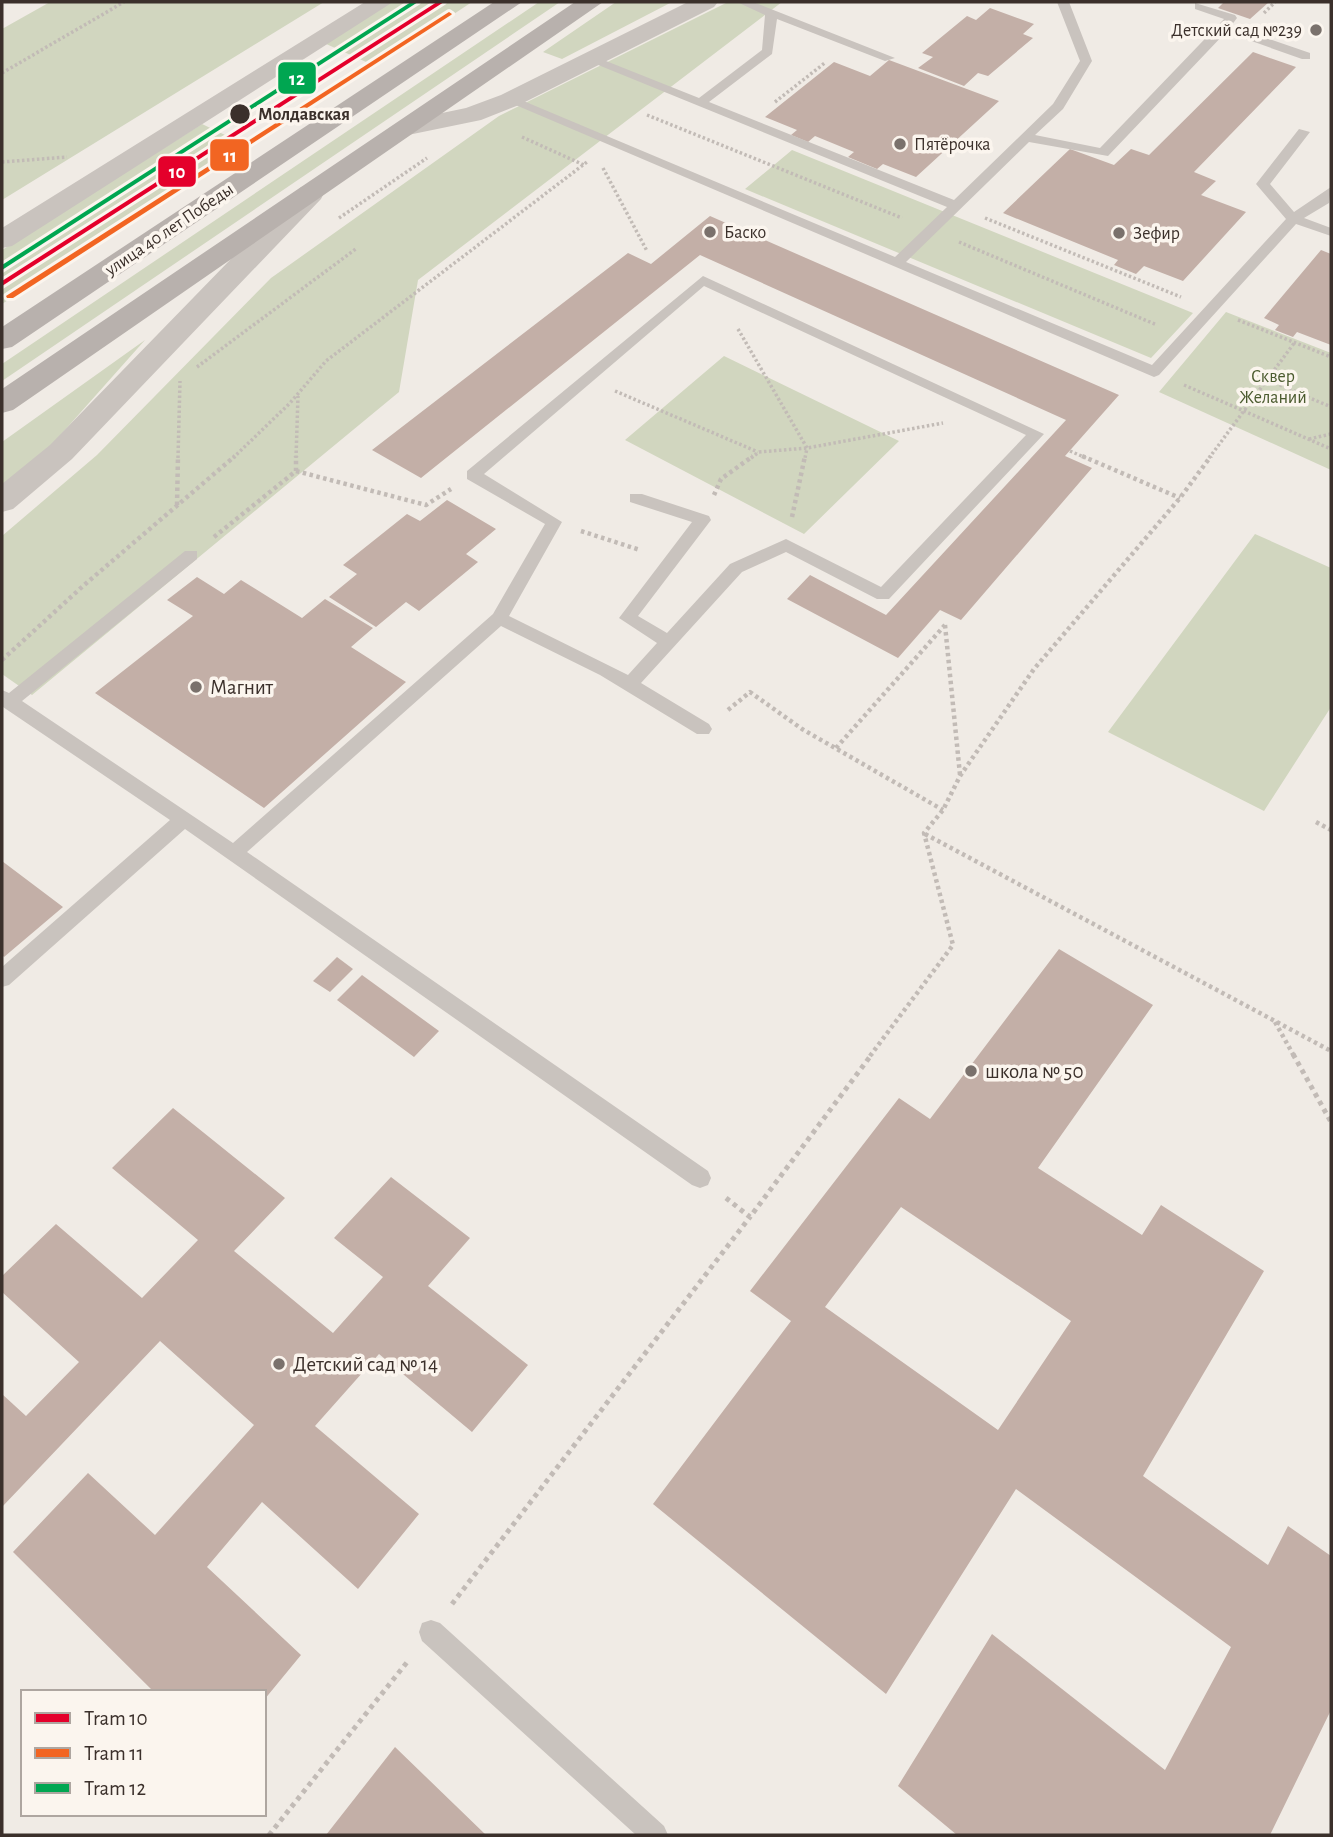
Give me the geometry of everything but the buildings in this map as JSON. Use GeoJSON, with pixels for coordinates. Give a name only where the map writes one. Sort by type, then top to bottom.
{"type":"FeatureCollection","features":[{"type":"Feature","properties":{"kind":"main road","name":"улица 40 лет Победы"},"geometry":{"type":"LineString","coordinates":[[2,340],[510,2]]}},
{"type":"Feature","properties":{"kind":"main road"},"geometry":{"type":"LineString","coordinates":[[2,403],[591,2]]}},
{"type":"Feature","properties":{"kind":"street"},"geometry":{"type":"LineString","coordinates":[[6,233],[381,2]]}},
{"type":"Feature","properties":{"kind":"street"},"geometry":{"type":"LineString","coordinates":[[408,127],[472,115],[510,100],[706,2]]}},
{"type":"Feature","properties":{"kind":"street"},"geometry":{"type":"LineString","coordinates":[[2,501],[61,452],[311,193]]}},
{"type":"Feature","properties":{"kind":"lane"},"geometry":{"type":"LineString","coordinates":[[743,2],[889,58]]}},
{"type":"Feature","properties":{"kind":"lane"},"geometry":{"type":"LineString","coordinates":[[898,262],[1058,106],[1086,61],[1063,2]]}},
{"type":"Feature","properties":{"kind":"lane"},"geometry":{"type":"LineString","coordinates":[[1025,137],[1102,153],[1231,18],[1199,6]]}},
{"type":"Feature","properties":{"kind":"lane"},"geometry":{"type":"LineString","coordinates":[[702,102],[768,51],[771,13]]}},
{"type":"Feature","properties":{"kind":"lane"},"geometry":{"type":"LineString","coordinates":[[1224,27],[1306,55]]}},
{"type":"Feature","properties":{"kind":"lane"},"geometry":{"type":"LineString","coordinates":[[592,60],[955,205]]}},
{"type":"Feature","properties":{"kind":"lane"},"geometry":{"type":"LineString","coordinates":[[510,100],[1154,372],[1293,219],[1324,200],[1331,191]]}},
{"type":"Feature","properties":{"kind":"lane"},"geometry":{"type":"LineString","coordinates":[[1304,132],[1263,184],[1293,219],[1331,232]]}},
{"type":"Feature","properties":{"kind":"lane"},"geometry":{"type":"LineString","coordinates":[[234,853],[499,618],[554,522],[473,475],[703,280],[1036,434],[883,595],[786,545],[736,568],[630,684]]}},
{"type":"Feature","properties":{"kind":"lane"},"geometry":{"type":"LineString","coordinates":[[635,498],[703,520],[627,618],[669,642]]}},
{"type":"Feature","properties":{"kind":"lane"},"geometry":{"type":"LineString","coordinates":[[191,555],[5,699],[234,853],[700,1178]]}},
{"type":"Feature","properties":{"kind":"lane"},"geometry":{"type":"LineString","coordinates":[[499,618],[630,684],[703,729]]}},
{"type":"Feature","properties":{"kind":"lane"},"geometry":{"type":"LineString","coordinates":[[2,979],[184,820]]}},
{"type":"Feature","properties":{"kind":"lane"},"geometry":{"type":"LineString","coordinates":[[431,1632],[655,1835]]}},
{"type":"Feature","properties":{"kind":"path"},"geometry":{"type":"LineString","coordinates":[[2,72],[124,2]]}},
{"type":"Feature","properties":{"kind":"path"},"geometry":{"type":"LineString","coordinates":[[749,121],[849,44]]}},
{"type":"Feature","properties":{"kind":"path"},"geometry":{"type":"LineString","coordinates":[[2,660],[45,616],[177,506],[299,395],[326,360],[596,156],[675,92]]}},
{"type":"Feature","properties":{"kind":"path"},"geometry":{"type":"LineString","coordinates":[[337,219],[436,152]]}},
{"type":"Feature","properties":{"kind":"path"},"geometry":{"type":"LineString","coordinates":[[596,156],[647,251]]}},
{"type":"Feature","properties":{"kind":"path"},"geometry":{"type":"LineString","coordinates":[[955,205],[1331,357]]}},
{"type":"Feature","properties":{"kind":"path"},"geometry":{"type":"LineString","coordinates":[[191,372],[357,248]]}},
{"type":"Feature","properties":{"kind":"path"},"geometry":{"type":"LineString","coordinates":[[703,280],[750,346],[807,448],[786,545]]}},
{"type":"Feature","properties":{"kind":"path"},"geometry":{"type":"LineString","coordinates":[[924,833],[943,810],[960,776],[1034,669],[1180,498],[1295,342]]}},
{"type":"Feature","properties":{"kind":"path"},"geometry":{"type":"LineString","coordinates":[[1154,372],[1331,449]]}},
{"type":"Feature","properties":{"kind":"path"},"geometry":{"type":"LineString","coordinates":[[587,379],[759,452],[807,448],[992,414]]}},
{"type":"Feature","properties":{"kind":"path"},"geometry":{"type":"LineString","coordinates":[[1266,379],[1331,407]]}},
{"type":"Feature","properties":{"kind":"path"},"geometry":{"type":"LineString","coordinates":[[177,506],[180,380]]}},
{"type":"Feature","properties":{"kind":"path"},"geometry":{"type":"LineString","coordinates":[[191,555],[296,471],[299,395]]}},
{"type":"Feature","properties":{"kind":"path"},"geometry":{"type":"LineString","coordinates":[[1309,439],[1331,434]]}},
{"type":"Feature","properties":{"kind":"path"},"geometry":{"type":"LineString","coordinates":[[1070,451],[1180,498]]}},
{"type":"Feature","properties":{"kind":"path"},"geometry":{"type":"LineString","coordinates":[[703,520],[721,479],[759,452]]}},
{"type":"Feature","properties":{"kind":"path"},"geometry":{"type":"LineString","coordinates":[[296,471],[426,505],[473,475]]}},
{"type":"Feature","properties":{"kind":"path"},"geometry":{"type":"LineString","coordinates":[[836,748],[945,625],[960,776]]}},
{"type":"Feature","properties":{"kind":"path"},"geometry":{"type":"LineString","coordinates":[[703,729],[750,692],[836,748],[943,810]]}},
{"type":"Feature","properties":{"kind":"path"},"geometry":{"type":"LineString","coordinates":[[1316,822],[1331,830]]}},
{"type":"Feature","properties":{"kind":"path"},"geometry":{"type":"LineString","coordinates":[[924,833],[1331,1051]]}},
{"type":"Feature","properties":{"kind":"path"},"geometry":{"type":"LineString","coordinates":[[269,1835],[431,1632],[750,1217],[953,945],[924,833]]}},
{"type":"Feature","properties":{"kind":"path"},"geometry":{"type":"LineString","coordinates":[[1273,1020],[1331,1122]]}},
{"type":"Feature","properties":{"kind":"path"},"geometry":{"type":"LineString","coordinates":[[700,1178],[750,1217]]}},
{"type":"Feature","properties":{"kind":"green space"},"geometry":{"type":"Polygon","coordinates":[[[50,2],[324,2],[2,200],[2,29],[50,2]]]}},
{"type":"Feature","properties":{"kind":"green space"},"geometry":{"type":"Polygon","coordinates":[[[391,2],[472,2],[375,66],[324,43],[391,2]]]}},
{"type":"Feature","properties":{"kind":"green space"},"geometry":{"type":"Polygon","coordinates":[[[539,2],[560,2],[2,381],[2,364],[539,2]]]}},
{"type":"Feature","properties":{"kind":"green space"},"geometry":{"type":"Polygon","coordinates":[[[616,2],[672,2],[562,59],[543,52],[616,2]]]}},
{"type":"Feature","properties":{"kind":"green space"},"geometry":{"type":"Polygon","coordinates":[[[728,2],[782,2],[418,280],[399,392],[32,695],[2,674],[2,536],[97,455],[271,278],[499,116],[728,2]]]}},
{"type":"Feature","properties":{"kind":"green space"},"geometry":{"type":"Polygon","coordinates":[[[202,124],[246,145],[2,304],[2,250],[202,124]]]}},
{"type":"Feature","properties":{"kind":"green space"},"geometry":{"type":"Polygon","coordinates":[[[792,150],[1193,313],[1151,358],[745,189],[792,150]]]}},
{"type":"Feature","properties":{"kind":"green space","name":"Сквер Желаний"},"geometry":{"type":"Polygon","coordinates":[[[1226,312],[1331,353],[1331,470],[1159,392],[1226,312]]]}},
{"type":"Feature","properties":{"kind":"green space"},"geometry":{"type":"Polygon","coordinates":[[[145,340],[48,449],[2,485],[2,442],[145,340]]]}},
{"type":"Feature","properties":{"kind":"green space"},"geometry":{"type":"Polygon","coordinates":[[[724,356],[899,441],[804,534],[625,440],[724,356]]]}},
{"type":"Feature","properties":{"kind":"green space"},"geometry":{"type":"Polygon","coordinates":[[[1255,534],[1331,568],[1331,707],[1264,811],[1108,732],[1255,534]]]}},
{"type":"Feature","properties":{"kind":"tram line","name":"12"},"geometry":{"type":"LineString","coordinates":[[2,268],[415,2]]}},
{"type":"Feature","properties":{"kind":"tram line","name":"10"},"geometry":{"type":"LineString","coordinates":[[2,284],[441,2]]}},
{"type":"Feature","properties":{"kind":"tram line","name":"11"},"geometry":{"type":"LineString","coordinates":[[10,296],[449,14]]}},
{"type":"Feature","properties":{"kind":"place","name":"Детский сад №239"},"geometry":{"type":"Point","coordinates":[1316,30]}},
{"type":"Feature","properties":{"kind":"place","name":"Молдавская"},"geometry":{"type":"Point","coordinates":[240,114]}},
{"type":"Feature","properties":{"kind":"place","name":"Пятёрочка"},"geometry":{"type":"Point","coordinates":[900,144]}},
{"type":"Feature","properties":{"kind":"place","name":"Баско"},"geometry":{"type":"Point","coordinates":[710,232]}},
{"type":"Feature","properties":{"kind":"place","name":"Зефир"},"geometry":{"type":"Point","coordinates":[1119,233]}},
{"type":"Feature","properties":{"kind":"place","name":"Магнит"},"geometry":{"type":"Point","coordinates":[196,687]}},
{"type":"Feature","properties":{"kind":"place","name":"школа № 50"},"geometry":{"type":"Point","coordinates":[971,1071]}},
{"type":"Feature","properties":{"kind":"place","name":"Детский сад № 14"},"geometry":{"type":"Point","coordinates":[279,1364]}}]}
